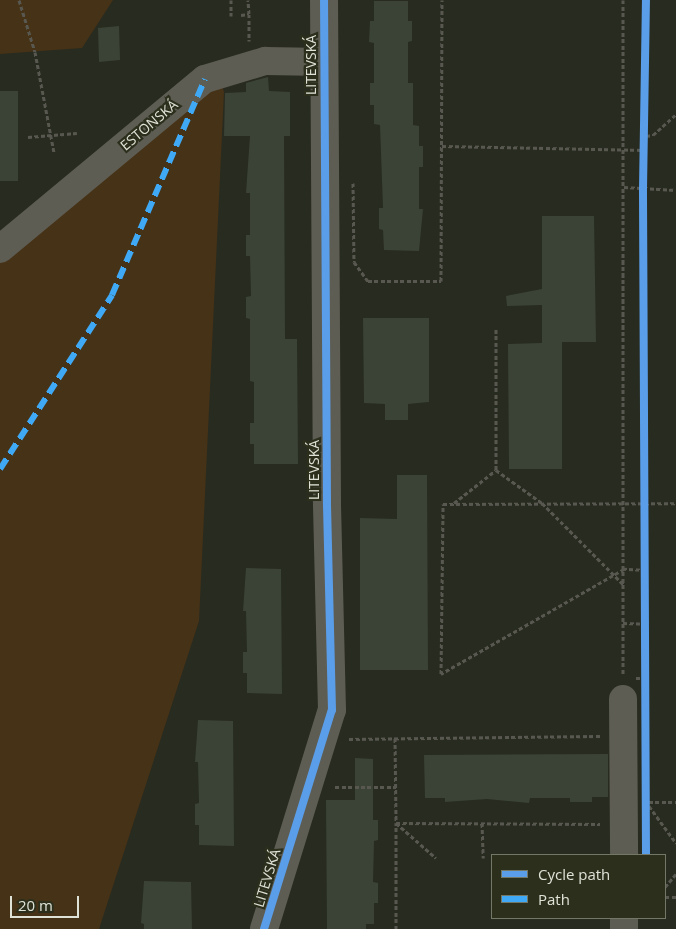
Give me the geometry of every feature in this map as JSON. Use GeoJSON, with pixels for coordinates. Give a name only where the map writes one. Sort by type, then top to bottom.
{"type":"FeatureCollection","features":[{"type":"Feature","properties":{"kind":"street","name":"LITEVSKÁ"},"geometry":{"type":"LineString","coordinates":[[264,929],[332,710],[327,491],[324,0]]}},
{"type":"Feature","properties":{"kind":"street","name":"ESTONSKÁ"},"geometry":{"type":"LineString","coordinates":[[0,249],[205,79],[265,61],[324,62]]}},
{"type":"Feature","properties":{"kind":"street"},"geometry":{"type":"LineString","coordinates":[[624,854],[635,822],[634,693]]}},
{"type":"Feature","properties":{"kind":"path"},"geometry":{"type":"LineString","coordinates":[[19,0],[34,52],[54,153]]}},
{"type":"Feature","properties":{"kind":"path"},"geometry":{"type":"LineString","coordinates":[[230,0],[231,16]]}},
{"type":"Feature","properties":{"kind":"path"},"geometry":{"type":"LineString","coordinates":[[241,14],[248,14],[248,0]]}},
{"type":"Feature","properties":{"kind":"path"},"geometry":{"type":"LineString","coordinates":[[352,175],[354,262],[368,281],[441,281],[442,0]]}},
{"type":"Feature","properties":{"kind":"path"},"geometry":{"type":"LineString","coordinates":[[623,0],[625,503],[623,678],[646,678]]}},
{"type":"Feature","properties":{"kind":"path"},"geometry":{"type":"LineString","coordinates":[[646,136],[652,135],[676,114]]}},
{"type":"Feature","properties":{"kind":"path"},"geometry":{"type":"LineString","coordinates":[[645,160],[646,126]]}},
{"type":"Feature","properties":{"kind":"path"},"geometry":{"type":"LineString","coordinates":[[28,137],[77,133]]}},
{"type":"Feature","properties":{"kind":"path"},"geometry":{"type":"LineString","coordinates":[[442,146],[646,150]]}},
{"type":"Feature","properties":{"kind":"path"},"geometry":{"type":"LineString","coordinates":[[643,199],[644,180]]}},
{"type":"Feature","properties":{"kind":"path"},"geometry":{"type":"LineString","coordinates":[[624,187],[676,190]]}},
{"type":"Feature","properties":{"kind":"path"},"geometry":{"type":"LineString","coordinates":[[496,328],[496,470]]}},
{"type":"Feature","properties":{"kind":"path"},"geometry":{"type":"LineString","coordinates":[[496,470],[542,503],[624,585]]}},
{"type":"Feature","properties":{"kind":"path"},"geometry":{"type":"LineString","coordinates":[[454,504],[496,470]]}},
{"type":"Feature","properties":{"kind":"path"},"geometry":{"type":"LineString","coordinates":[[646,493],[646,512]]}},
{"type":"Feature","properties":{"kind":"path"},"geometry":{"type":"LineString","coordinates":[[646,560],[646,574],[624,569],[442,674],[443,504],[676,503]]}},
{"type":"Feature","properties":{"kind":"path"},"geometry":{"type":"LineString","coordinates":[[624,623],[646,620],[646,633]]}},
{"type":"Feature","properties":{"kind":"path"},"geometry":{"type":"LineString","coordinates":[[634,693],[646,678],[646,669]]}},
{"type":"Feature","properties":{"kind":"path"},"geometry":{"type":"LineString","coordinates":[[342,739],[607,736]]}},
{"type":"Feature","properties":{"kind":"path"},"geometry":{"type":"LineString","coordinates":[[395,738],[396,929]]}},
{"type":"Feature","properties":{"kind":"path"},"geometry":{"type":"LineString","coordinates":[[329,787],[396,787]]}},
{"type":"Feature","properties":{"kind":"path"},"geometry":{"type":"LineString","coordinates":[[396,823],[635,822],[646,802],[646,792]]}},
{"type":"Feature","properties":{"kind":"path"},"geometry":{"type":"LineString","coordinates":[[646,802],[676,802]]}},
{"type":"Feature","properties":{"kind":"path"},"geometry":{"type":"LineString","coordinates":[[646,802],[676,843]]}},
{"type":"Feature","properties":{"kind":"path"},"geometry":{"type":"LineString","coordinates":[[396,823],[436,858]]}},
{"type":"Feature","properties":{"kind":"path"},"geometry":{"type":"LineString","coordinates":[[482,824],[484,858]]}},
{"type":"Feature","properties":{"kind":"path"},"geometry":{"type":"LineString","coordinates":[[666,886],[676,874]]}},
{"type":"Feature","properties":{"kind":"shaded area"},"geometry":{"type":"Polygon","coordinates":[[[0,0],[113,0],[82,48],[0,54],[0,0]]]}},
{"type":"Feature","properties":{"kind":"shaded area"},"geometry":{"type":"Polygon","coordinates":[[[220,78],[224,92],[199,621],[99,929],[0,929],[0,259],[220,78]]]}},
{"type":"Feature","properties":{"kind":"building"},"geometry":{"type":"Polygon","coordinates":[[[374,1],[408,1],[408,21],[412,21],[412,41],[408,42],[408,83],[413,83],[413,125],[419,126],[419,146],[423,146],[423,167],[419,167],[419,209],[423,209],[419,251],[384,250],[383,230],[379,229],[379,208],[383,208],[380,125],[374,124],[374,105],[370,105],[370,83],[374,83],[374,43],[369,42],[370,21],[374,21],[374,1]]]}},
{"type":"Feature","properties":{"kind":"building"},"geometry":{"type":"Polygon","coordinates":[[[119,26],[120,60],[99,62],[98,28],[119,26]]]}},
{"type":"Feature","properties":{"kind":"building"},"geometry":{"type":"Polygon","coordinates":[[[268,77],[269,91],[290,92],[290,136],[284,136],[285,339],[297,339],[298,464],[254,464],[254,444],[250,444],[250,423],[254,423],[254,382],[250,381],[250,319],[246,318],[246,297],[251,296],[250,256],[246,256],[246,235],[250,235],[250,193],[246,193],[250,136],[224,136],[225,93],[246,92],[246,83],[268,77]]]}},
{"type":"Feature","properties":{"kind":"building"},"geometry":{"type":"Polygon","coordinates":[[[0,91],[18,91],[18,181],[0,181],[0,91]]]}},
{"type":"Feature","properties":{"kind":"building"},"geometry":{"type":"Polygon","coordinates":[[[542,216],[594,216],[596,342],[562,342],[562,469],[509,469],[508,344],[542,343],[542,305],[507,306],[506,296],[542,289],[542,216]]]}},
{"type":"Feature","properties":{"kind":"building"},"geometry":{"type":"Polygon","coordinates":[[[363,318],[429,318],[429,402],[408,404],[408,420],[385,420],[385,404],[364,403],[363,318]]]}},
{"type":"Feature","properties":{"kind":"building"},"geometry":{"type":"Polygon","coordinates":[[[397,475],[427,475],[428,670],[360,670],[360,518],[397,519],[397,475]]]}},
{"type":"Feature","properties":{"kind":"building"},"geometry":{"type":"Polygon","coordinates":[[[246,568],[281,569],[282,694],[247,693],[247,673],[243,673],[243,652],[247,652],[246,611],[243,611],[246,568]]]}},
{"type":"Feature","properties":{"kind":"building"},"geometry":{"type":"Polygon","coordinates":[[[198,720],[233,721],[234,846],[199,845],[199,825],[195,825],[195,804],[199,803],[198,762],[195,762],[198,720]]]}},
{"type":"Feature","properties":{"kind":"building"},"geometry":{"type":"Polygon","coordinates":[[[608,754],[608,797],[592,797],[592,802],[570,802],[570,798],[530,798],[529,803],[487,799],[445,802],[445,798],[425,798],[424,755],[608,754]]]}},
{"type":"Feature","properties":{"kind":"building"},"geometry":{"type":"Polygon","coordinates":[[[355,758],[373,759],[373,820],[378,820],[378,840],[374,841],[373,882],[378,883],[378,903],[374,903],[374,924],[366,924],[366,929],[327,929],[326,800],[355,800],[355,758]]]}},
{"type":"Feature","properties":{"kind":"building"},"geometry":{"type":"Polygon","coordinates":[[[144,881],[191,882],[192,929],[144,929],[144,924],[141,923],[144,881]]]}},
{"type":"Feature","properties":{"kind":"marked path"},"geometry":{"type":"LineString","coordinates":[[0,469],[112,295],[205,79]]}},
{"type":"Feature","properties":{"kind":"cycle path"},"geometry":{"type":"LineString","coordinates":[[264,929],[332,710],[327,501],[324,0]]}},
{"type":"Feature","properties":{"kind":"cycle path"},"geometry":{"type":"LineString","coordinates":[[646,0],[643,189],[646,854]]}}]}
